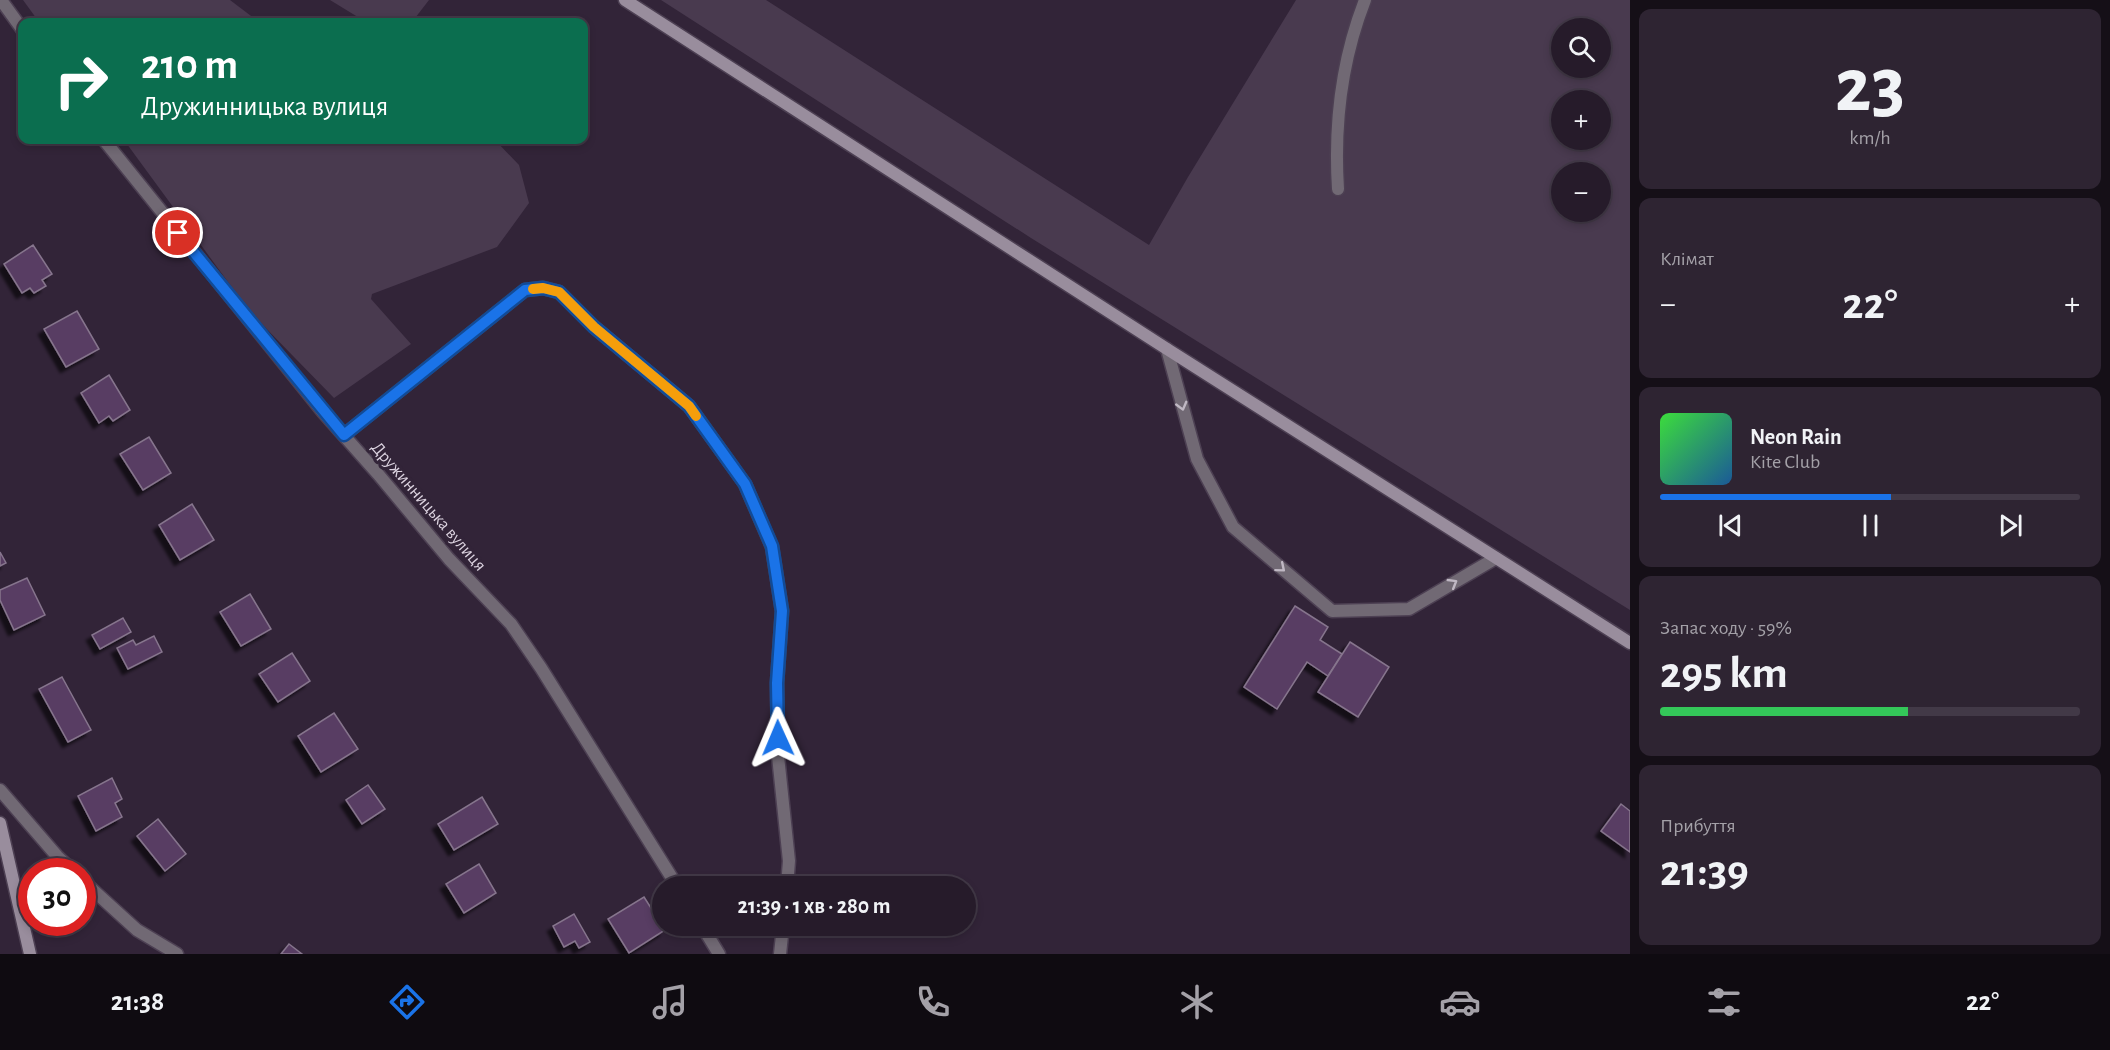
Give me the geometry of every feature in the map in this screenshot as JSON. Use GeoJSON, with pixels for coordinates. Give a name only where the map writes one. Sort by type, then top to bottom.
{"type":"FeatureCollection","features":[{"type":"Feature","properties":{"kind":"main road"},"geometry":{"type":"LineString","coordinates":[[625,0],[1167,349],[1630,643]]}},
{"type":"Feature","properties":{"kind":"main road"},"geometry":{"type":"LineString","coordinates":[[0,823],[30,954]]}},
{"type":"Feature","properties":{"kind":"street"},"geometry":{"type":"LineString","coordinates":[[1,0],[18,23]]}},
{"type":"Feature","properties":{"kind":"street"},"geometry":{"type":"LineString","coordinates":[[1338,189],[1336,156],[1346,61],[1365,0]]}},
{"type":"Feature","properties":{"kind":"street","name":"Дружинницька вулиця"},"geometry":{"type":"LineString","coordinates":[[107,144],[344,435],[449,559],[511,624],[548,678],[671,876]]}},
{"type":"Feature","properties":{"kind":"street"},"geometry":{"type":"LineString","coordinates":[[344,435],[525,290],[543,288],[559,292],[594,327],[689,406],[745,484],[772,546],[782,611],[777,704],[778,756],[789,861],[788,876]]}},
{"type":"Feature","properties":{"kind":"street"},"geometry":{"type":"LineString","coordinates":[[1167,349],[1197,459],[1233,527],[1332,611],[1408,609],[1496,558]]}},
{"type":"Feature","properties":{"kind":"street"},"geometry":{"type":"LineString","coordinates":[[0,790],[59,858]]}},
{"type":"Feature","properties":{"kind":"street"},"geometry":{"type":"LineString","coordinates":[[96,893],[137,930],[177,954]]}},
{"type":"Feature","properties":{"kind":"street"},"geometry":{"type":"LineString","coordinates":[[708,936],[719,954]]}},
{"type":"Feature","properties":{"kind":"street"},"geometry":{"type":"LineString","coordinates":[[780,954],[782,936]]}},
{"type":"Feature","properties":{"kind":"shaded area"},"geometry":{"type":"Polygon","coordinates":[[[23,0],[230,0],[254,18],[36,18],[23,0]]]}},
{"type":"Feature","properties":{"kind":"shaded area"},"geometry":{"type":"Polygon","coordinates":[[[330,0],[429,0],[415,18],[359,18],[330,0]]]}},
{"type":"Feature","properties":{"kind":"shaded area"},"geometry":{"type":"Polygon","coordinates":[[[661,0],[766,0],[1149,245],[1296,0],[1630,0],[1630,610],[1031,238],[661,0]]]}},
{"type":"Feature","properties":{"kind":"shaded area"},"geometry":{"type":"Polygon","coordinates":[[[127,144],[499,144],[519,165],[529,203],[497,247],[372,294],[371,299],[411,344],[334,398],[250,312],[127,144]]]}},
{"type":"Feature","properties":{"kind":"building"},"geometry":{"type":"Polygon","coordinates":[[[33,245],[52,274],[42,280],[46,286],[34,293],[30,288],[22,293],[4,264],[33,245]]]}},
{"type":"Feature","properties":{"kind":"building"},"geometry":{"type":"Polygon","coordinates":[[[77,311],[99,349],[66,367],[44,329],[77,311]]]}},
{"type":"Feature","properties":{"kind":"building"},"geometry":{"type":"Polygon","coordinates":[[[109,375],[130,410],[113,421],[109,416],[99,423],[81,393],[109,375]]]}},
{"type":"Feature","properties":{"kind":"building"},"geometry":{"type":"Polygon","coordinates":[[[149,437],[171,473],[143,490],[120,454],[149,437]]]}},
{"type":"Feature","properties":{"kind":"building"},"geometry":{"type":"Polygon","coordinates":[[[192,504],[214,540],[180,560],[159,525],[192,504]]]}},
{"type":"Feature","properties":{"kind":"building"},"geometry":{"type":"Polygon","coordinates":[[[0,552],[6,563],[0,566],[0,552]]]}},
{"type":"Feature","properties":{"kind":"building"},"geometry":{"type":"Polygon","coordinates":[[[27,578],[45,615],[14,630],[0,600],[0,590],[27,578]]]}},
{"type":"Feature","properties":{"kind":"building"},"geometry":{"type":"Polygon","coordinates":[[[250,594],[271,629],[241,646],[220,612],[250,594]]]}},
{"type":"Feature","properties":{"kind":"building"},"geometry":{"type":"Polygon","coordinates":[[[1295,606],[1328,627],[1320,640],[1342,654],[1328,676],[1307,662],[1277,709],[1244,687],[1295,606]]]}},
{"type":"Feature","properties":{"kind":"building"},"geometry":{"type":"Polygon","coordinates":[[[123,618],[131,632],[100,649],[92,635],[123,618]]]}},
{"type":"Feature","properties":{"kind":"building"},"geometry":{"type":"Polygon","coordinates":[[[154,636],[162,652],[128,669],[117,648],[133,640],[136,645],[154,636]]]}},
{"type":"Feature","properties":{"kind":"building"},"geometry":{"type":"Polygon","coordinates":[[[1350,642],[1389,667],[1358,717],[1318,692],[1350,642]]]}},
{"type":"Feature","properties":{"kind":"building"},"geometry":{"type":"Polygon","coordinates":[[[292,653],[310,681],[278,702],[259,674],[292,653]]]}},
{"type":"Feature","properties":{"kind":"building"},"geometry":{"type":"Polygon","coordinates":[[[62,677],[91,730],[68,742],[39,689],[62,677]]]}},
{"type":"Feature","properties":{"kind":"building"},"geometry":{"type":"Polygon","coordinates":[[[334,713],[358,749],[321,772],[298,736],[334,713]]]}},
{"type":"Feature","properties":{"kind":"building"},"geometry":{"type":"Polygon","coordinates":[[[112,778],[122,799],[115,803],[122,817],[96,831],[78,796],[112,778]]]}},
{"type":"Feature","properties":{"kind":"building"},"geometry":{"type":"Polygon","coordinates":[[[368,785],[385,809],[362,824],[346,800],[368,785]]]}},
{"type":"Feature","properties":{"kind":"building"},"geometry":{"type":"Polygon","coordinates":[[[482,797],[498,824],[454,850],[438,824],[482,797]]]}},
{"type":"Feature","properties":{"kind":"building"},"geometry":{"type":"Polygon","coordinates":[[[1621,804],[1630,811],[1630,852],[1601,831],[1621,804]]]}},
{"type":"Feature","properties":{"kind":"building"},"geometry":{"type":"Polygon","coordinates":[[[158,819],[186,854],[165,871],[137,836],[158,819]]]}},
{"type":"Feature","properties":{"kind":"building"},"geometry":{"type":"Polygon","coordinates":[[[479,864],[496,893],[464,913],[446,884],[479,864]]]}},
{"type":"Feature","properties":{"kind":"building"},"geometry":{"type":"Polygon","coordinates":[[[644,897],[652,910],[652,936],[656,936],[629,953],[608,919],[644,897]]]}},
{"type":"Feature","properties":{"kind":"building"},"geometry":{"type":"Polygon","coordinates":[[[574,914],[590,942],[579,948],[575,941],[564,947],[553,926],[574,914]]]}},
{"type":"Feature","properties":{"kind":"building"},"geometry":{"type":"Polygon","coordinates":[[[289,944],[302,954],[281,954],[289,944]]]}},
{"type":"Feature","properties":{"kind":"slow traffic"},"geometry":{"type":"LineString","coordinates":[[533,289],[543,288],[559,292],[594,327],[689,406],[696,416]]}},
{"type":"Feature","properties":{"kind":"route"},"geometry":{"type":"LineString","coordinates":[[178,233],[344,435],[525,290],[543,288],[559,292],[594,327],[689,406],[745,484],[772,546],[782,611],[777,683],[778,738]]}}]}
